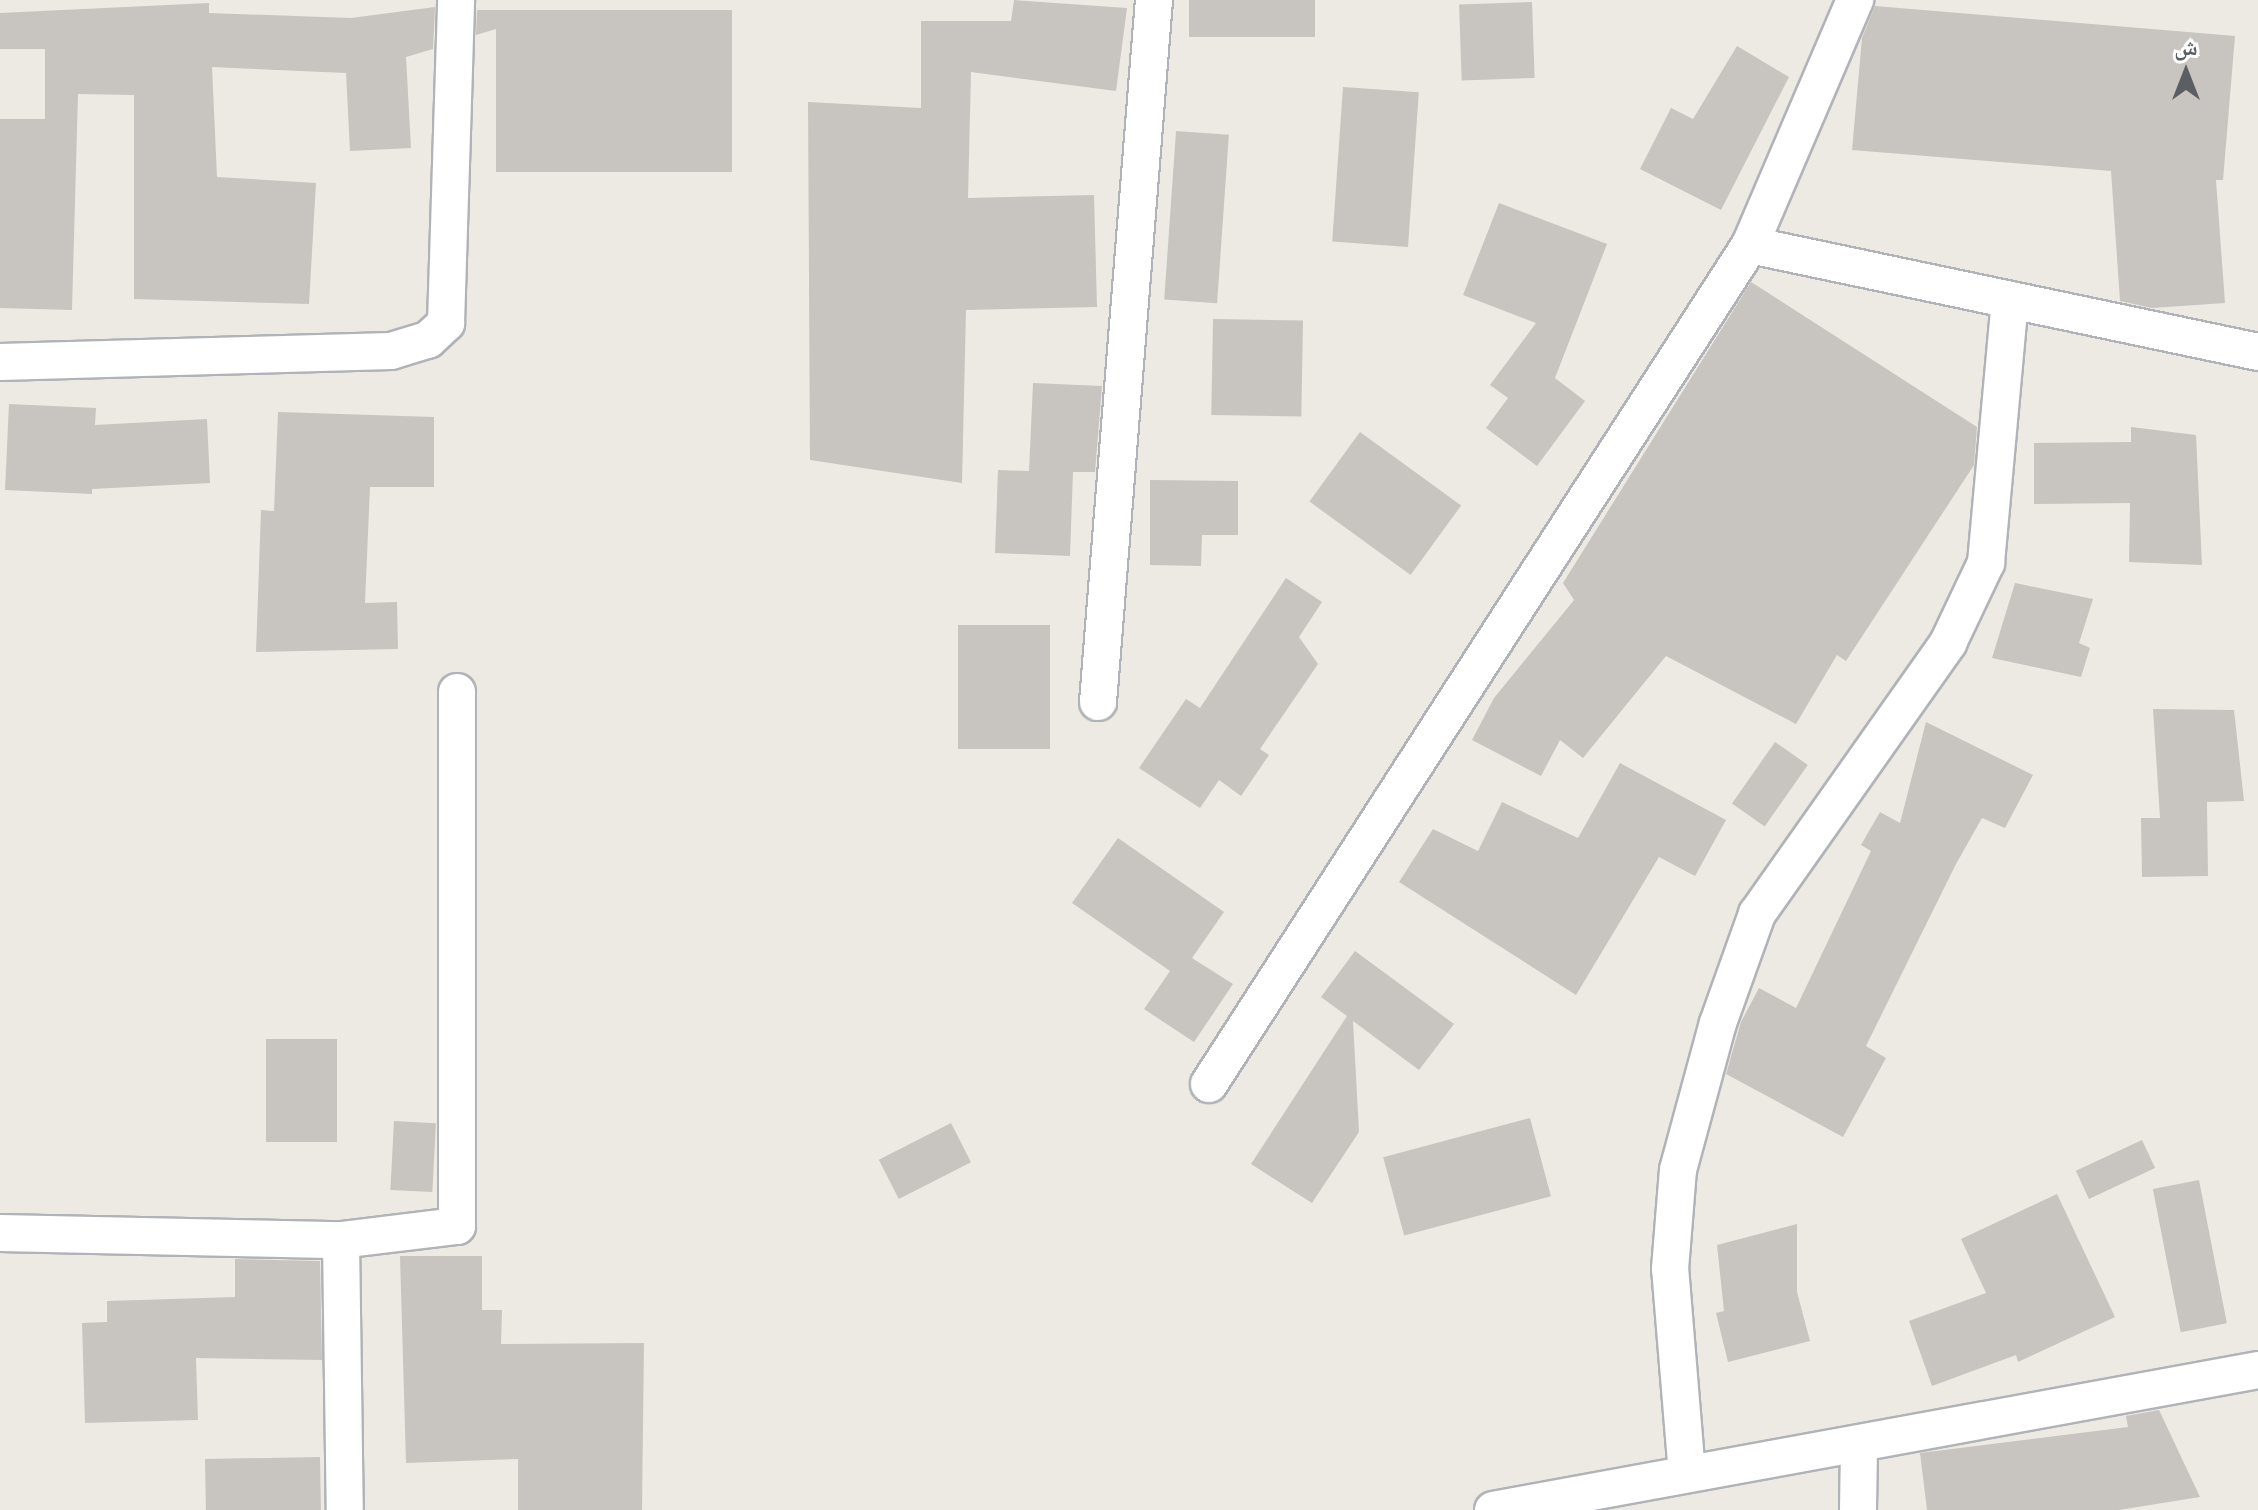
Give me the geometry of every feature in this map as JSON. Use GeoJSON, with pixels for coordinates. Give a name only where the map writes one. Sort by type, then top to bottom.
{"type":"FeatureCollection","features":[{"type":"Feature","properties":{"kind":"street"},"geometry":{"type":"LineString","coordinates":[[0,362],[391,351],[428,340],[446,323],[456,0]]}},
{"type":"Feature","properties":{"kind":"street"},"geometry":{"type":"LineString","coordinates":[[1098,702],[1154,0]]}},
{"type":"Feature","properties":{"kind":"street"},"geometry":{"type":"LineString","coordinates":[[1209,1084],[1750,245],[1855,0]]}},
{"type":"Feature","properties":{"kind":"street"},"geometry":{"type":"LineString","coordinates":[[1750,245],[2258,352]]}},
{"type":"Feature","properties":{"kind":"street"},"geometry":{"type":"LineString","coordinates":[[1687,1474],[1670,1269],[1678,1170],[1718,1023],[1757,914],[1948,643],[1986,563],[2010,300]]}},
{"type":"Feature","properties":{"kind":"street"},"geometry":{"type":"LineString","coordinates":[[0,1233],[341,1240],[448,1232],[460,1216],[457,692]]}},
{"type":"Feature","properties":{"kind":"street"},"geometry":{"type":"LineString","coordinates":[[341,1240],[345,1510]]}},
{"type":"Feature","properties":{"kind":"street"},"geometry":{"type":"LineString","coordinates":[[1493,1510],[1687,1474],[1859,1448],[2258,1370]]}},
{"type":"Feature","properties":{"kind":"street"},"geometry":{"type":"LineString","coordinates":[[1858,1510],[1859,1448]]}},
{"type":"Feature","properties":{"kind":"building"},"geometry":{"type":"Polygon","coordinates":[[[1014,0],[1127,8],[1116,91],[971,72],[968,198],[1094,195],[1097,307],[966,310],[962,483],[810,460],[808,102],[921,108],[921,21],[1011,21],[1014,0]]]}},
{"type":"Feature","properties":{"kind":"building"},"geometry":{"type":"Polygon","coordinates":[[[1189,0],[1315,0],[1315,37],[1189,37],[1189,0]]]}},
{"type":"Feature","properties":{"kind":"building"},"geometry":{"type":"Polygon","coordinates":[[[1532,2],[1535,78],[1462,81],[1459,5],[1532,2]]]}},
{"type":"Feature","properties":{"kind":"building"},"geometry":{"type":"Polygon","coordinates":[[[209,3],[209,13],[351,18],[435,7],[433,49],[406,57],[411,148],[350,151],[346,73],[212,67],[217,177],[316,183],[309,304],[134,299],[134,95],[78,94],[72,310],[0,308],[0,119],[45,119],[45,49],[0,49],[0,13],[209,3]]]}},
{"type":"Feature","properties":{"kind":"building"},"geometry":{"type":"Polygon","coordinates":[[[1875,6],[2235,36],[2223,180],[2216,180],[2225,303],[2152,308],[2120,301],[2111,171],[1852,150],[1862,38],[1875,6]]]}},
{"type":"Feature","properties":{"kind":"building"},"geometry":{"type":"Polygon","coordinates":[[[477,10],[732,10],[732,172],[496,172],[496,29],[476,35],[477,10]]]}},
{"type":"Feature","properties":{"kind":"building"},"geometry":{"type":"Polygon","coordinates":[[[1737,46],[1789,77],[1721,210],[1640,169],[1671,108],[1693,119],[1737,46]]]}},
{"type":"Feature","properties":{"kind":"building"},"geometry":{"type":"Polygon","coordinates":[[[1343,87],[1419,92],[1408,247],[1332,242],[1343,87]]]}},
{"type":"Feature","properties":{"kind":"building"},"geometry":{"type":"Polygon","coordinates":[[[1176,131],[1229,135],[1217,303],[1164,300],[1176,131]]]}},
{"type":"Feature","properties":{"kind":"building"},"geometry":{"type":"Polygon","coordinates":[[[1499,203],[1607,244],[1555,378],[1585,401],[1537,466],[1486,428],[1508,398],[1490,385],[1536,323],[1463,295],[1499,203]]]}},
{"type":"Feature","properties":{"kind":"building"},"geometry":{"type":"Polygon","coordinates":[[[1751,282],[1977,427],[1974,465],[1846,661],[1837,655],[1796,724],[1666,656],[1583,758],[1560,740],[1541,776],[1472,740],[1494,698],[1574,600],[1563,583],[1751,282]]]}},
{"type":"Feature","properties":{"kind":"building"},"geometry":{"type":"Polygon","coordinates":[[[1213,319],[1303,321],[1301,417],[1211,415],[1213,319]]]}},
{"type":"Feature","properties":{"kind":"building"},"geometry":{"type":"Polygon","coordinates":[[[1033,383],[1102,386],[1095,472],[1073,472],[1070,556],[995,553],[998,470],[1029,471],[1033,383]]]}},
{"type":"Feature","properties":{"kind":"building"},"geometry":{"type":"Polygon","coordinates":[[[9,404],[96,408],[95,425],[207,419],[210,483],[92,489],[92,494],[5,490],[9,404]]]}},
{"type":"Feature","properties":{"kind":"building"},"geometry":{"type":"Polygon","coordinates":[[[278,412],[434,417],[434,487],[370,487],[365,603],[397,602],[398,649],[256,652],[261,510],[274,511],[278,412]]]}},
{"type":"Feature","properties":{"kind":"building"},"geometry":{"type":"Polygon","coordinates":[[[2131,427],[2196,435],[2202,565],[2129,562],[2130,503],[2034,504],[2034,443],[2131,442],[2131,427]]]}},
{"type":"Feature","properties":{"kind":"building"},"geometry":{"type":"Polygon","coordinates":[[[1360,432],[1461,505],[1411,575],[1309,502],[1360,432]]]}},
{"type":"Feature","properties":{"kind":"building"},"geometry":{"type":"Polygon","coordinates":[[[1150,480],[1238,481],[1238,535],[1202,535],[1201,566],[1150,565],[1150,480]]]}},
{"type":"Feature","properties":{"kind":"building"},"geometry":{"type":"Polygon","coordinates":[[[1286,578],[1322,602],[1299,637],[1318,664],[1260,749],[1269,755],[1241,796],[1219,780],[1200,808],[1139,768],[1186,699],[1200,708],[1286,578]]]}},
{"type":"Feature","properties":{"kind":"building"},"geometry":{"type":"Polygon","coordinates":[[[2015,583],[2093,599],[2079,643],[2090,648],[2081,677],[1992,658],[2015,583]]]}},
{"type":"Feature","properties":{"kind":"building"},"geometry":{"type":"Polygon","coordinates":[[[958,625],[1050,625],[1050,749],[958,749],[958,625]]]}},
{"type":"Feature","properties":{"kind":"building"},"geometry":{"type":"Polygon","coordinates":[[[2153,709],[2234,710],[2244,801],[2207,802],[2208,876],[2142,877],[2141,818],[2160,818],[2153,709]]]}},
{"type":"Feature","properties":{"kind":"building"},"geometry":{"type":"Polygon","coordinates":[[[1926,722],[2033,775],[2005,828],[1982,818],[1956,864],[1866,1046],[1886,1058],[1843,1137],[1726,1074],[1741,1022],[1759,988],[1796,1008],[1871,851],[1861,845],[1880,812],[1900,823],[1926,722]]]}},
{"type":"Feature","properties":{"kind":"building"},"geometry":{"type":"Polygon","coordinates":[[[1775,742],[1808,765],[1765,826],[1732,803],[1775,742]]]}},
{"type":"Feature","properties":{"kind":"building"},"geometry":{"type":"Polygon","coordinates":[[[1620,763],[1726,820],[1695,876],[1659,857],[1576,995],[1399,882],[1433,829],[1478,851],[1502,802],[1578,838],[1620,763]]]}},
{"type":"Feature","properties":{"kind":"building"},"geometry":{"type":"Polygon","coordinates":[[[1118,838],[1224,912],[1192,958],[1233,984],[1194,1042],[1144,1009],[1170,971],[1072,903],[1118,838]]]}},
{"type":"Feature","properties":{"kind":"building"},"geometry":{"type":"Polygon","coordinates":[[[1355,951],[1454,1024],[1419,1070],[1353,1021],[1359,1132],[1312,1203],[1251,1164],[1347,1016],[1321,997],[1355,951]]]}},
{"type":"Feature","properties":{"kind":"building"},"geometry":{"type":"Polygon","coordinates":[[[266,1039],[337,1039],[337,1142],[266,1142],[266,1039]]]}},
{"type":"Feature","properties":{"kind":"building"},"geometry":{"type":"Polygon","coordinates":[[[1530,1118],[1551,1196],[1404,1236],[1383,1157],[1530,1118]]]}},
{"type":"Feature","properties":{"kind":"building"},"geometry":{"type":"Polygon","coordinates":[[[394,1121],[436,1123],[432,1192],[390,1190],[394,1121]]]}},
{"type":"Feature","properties":{"kind":"building"},"geometry":{"type":"Polygon","coordinates":[[[951,1123],[971,1162],[899,1199],[879,1160],[951,1123]]]}},
{"type":"Feature","properties":{"kind":"building"},"geometry":{"type":"Polygon","coordinates":[[[2142,1140],[2155,1168],[2089,1199],[2076,1171],[2142,1140]]]}},
{"type":"Feature","properties":{"kind":"building"},"geometry":{"type":"Polygon","coordinates":[[[2199,1180],[2227,1323],[2181,1332],[2153,1189],[2199,1180]]]}},
{"type":"Feature","properties":{"kind":"building"},"geometry":{"type":"Polygon","coordinates":[[[2057,1194],[2115,1317],[2018,1362],[2016,1355],[1932,1386],[1909,1321],[1986,1293],[1961,1239],[2057,1194]]]}},
{"type":"Feature","properties":{"kind":"building"},"geometry":{"type":"Polygon","coordinates":[[[1797,1224],[1797,1292],[1810,1341],[1728,1362],[1716,1313],[1724,1311],[1717,1245],[1797,1224]]]}},
{"type":"Feature","properties":{"kind":"building"},"geometry":{"type":"Polygon","coordinates":[[[400,1256],[482,1256],[482,1310],[502,1310],[501,1344],[644,1343],[642,1510],[518,1510],[518,1459],[406,1463],[400,1256]]]}},
{"type":"Feature","properties":{"kind":"building"},"geometry":{"type":"Polygon","coordinates":[[[235,1259],[320,1261],[322,1360],[196,1358],[198,1420],[85,1423],[82,1323],[107,1322],[107,1301],[235,1297],[235,1259]]]}},
{"type":"Feature","properties":{"kind":"building"},"geometry":{"type":"Polygon","coordinates":[[[2159,1410],[2200,1497],[2119,1510],[1927,1510],[1920,1453],[2128,1427],[2126,1416],[2159,1410]]]}},
{"type":"Feature","properties":{"kind":"building"},"geometry":{"type":"Polygon","coordinates":[[[320,1457],[321,1510],[206,1510],[205,1459],[320,1457]]]}}]}
